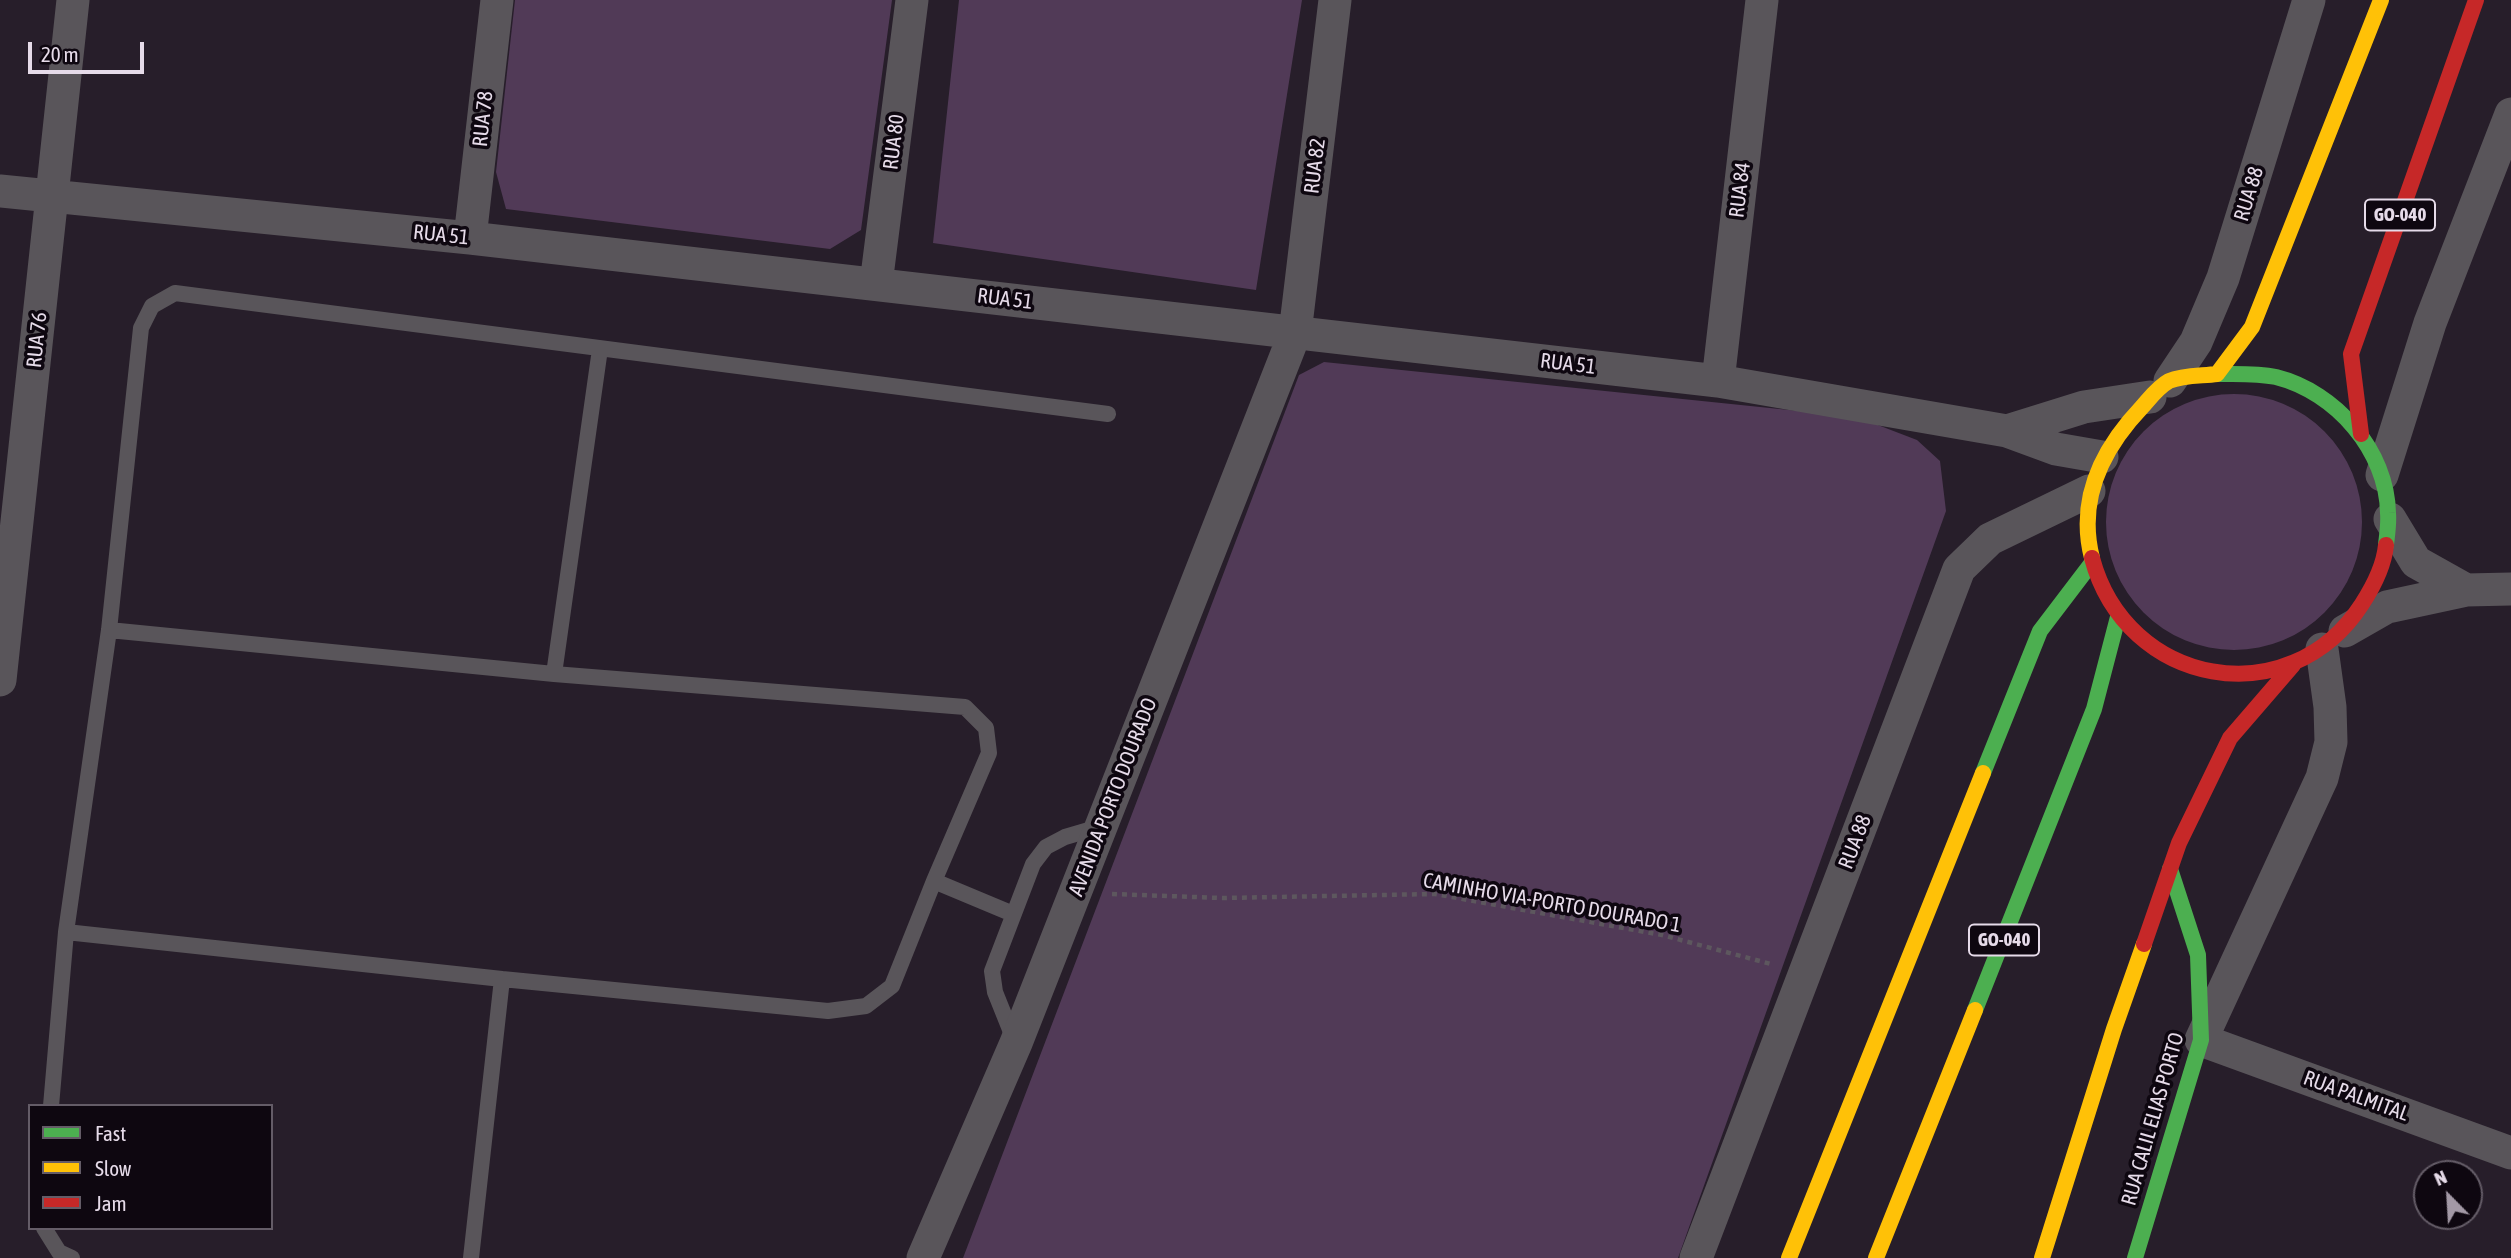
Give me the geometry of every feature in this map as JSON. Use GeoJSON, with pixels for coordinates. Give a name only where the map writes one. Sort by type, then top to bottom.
{"type":"FeatureCollection","features":[{"type":"Feature","properties":{"kind":"main road"},"geometry":{"type":"LineString","coordinates":[[2217,374],[2252,327],[2381,0]]}},
{"type":"Feature","properties":{"kind":"main road","name":"GO-040"},"geometry":{"type":"LineString","coordinates":[[2361,434],[2351,354],[2476,0]]}},
{"type":"Feature","properties":{"kind":"main road","name":"GO-040"},"geometry":{"type":"LineString","coordinates":[[2042,1258],[2114,1029],[2179,843],[2230,738],[2293,665],[2333,640],[2379,579],[2390,519],[2382,475],[2361,434],[2322,397],[2272,376],[2217,374],[2160,389],[2113,438],[2102,457],[2089,491],[2086,528],[2091,564],[2118,617],[2153,650],[2197,670],[2246,675],[2293,665]]}},
{"type":"Feature","properties":{"kind":"main road"},"geometry":{"type":"LineString","coordinates":[[1788,1258],[2040,631],[2091,564]]}},
{"type":"Feature","properties":{"kind":"main road","name":"GO-040"},"geometry":{"type":"LineString","coordinates":[[1876,1258],[2067,782],[2094,709],[2118,617]]}},
{"type":"Feature","properties":{"kind":"main road","name":"RUA CALIL ELIAS PORTO"},"geometry":{"type":"LineString","coordinates":[[2136,1258],[2201,1040],[2198,955],[2170,869]]}},
{"type":"Feature","properties":{"kind":"street","name":"RUA 76"},"geometry":{"type":"LineString","coordinates":[[1,664],[73,0]]}},
{"type":"Feature","properties":{"kind":"street","name":"RUA 78"},"geometry":{"type":"LineString","coordinates":[[470,238],[496,0]]}},
{"type":"Feature","properties":{"kind":"street","name":"RUA 80"},"geometry":{"type":"LineString","coordinates":[[876,285],[912,0]]}},
{"type":"Feature","properties":{"kind":"street","name":"RUA 82"},"geometry":{"type":"LineString","coordinates":[[1296,333],[1335,0]]}},
{"type":"Feature","properties":{"kind":"street","name":"RUA 84"},"geometry":{"type":"LineString","coordinates":[[1718,381],[1762,0]]}},
{"type":"Feature","properties":{"kind":"street","name":"RUA 88"},"geometry":{"type":"LineString","coordinates":[[2160,389],[2196,342],[2223,278],[2309,0]]}},
{"type":"Feature","properties":{"kind":"street"},"geometry":{"type":"LineString","coordinates":[[2382,475],[2430,323],[2511,114]]}},
{"type":"Feature","properties":{"kind":"street","name":"RUA 51"},"geometry":{"type":"LineString","coordinates":[[0,191],[470,238],[1718,381],[2007,431],[2056,449],[2102,457]]}},
{"type":"Feature","properties":{"kind":"street","name":"AVENIDA PORTO DOURADO"},"geometry":{"type":"LineString","coordinates":[[923,1258],[1016,1043],[1296,333]]}},
{"type":"Feature","properties":{"kind":"street","name":"RUA 51"},"geometry":{"type":"LineString","coordinates":[[2007,431],[2084,407],[2160,389]]}},
{"type":"Feature","properties":{"kind":"street","name":"RUA 88"},"geometry":{"type":"LineString","coordinates":[[1696,1258],[1959,569],[1990,539],[2089,491]]}},
{"type":"Feature","properties":{"kind":"street"},"geometry":{"type":"LineString","coordinates":[[2390,519],[2416,562],[2466,590]]}},
{"type":"Feature","properties":{"kind":"street"},"geometry":{"type":"LineString","coordinates":[[2201,1040],[2322,778],[2331,742],[2333,640],[2387,607],[2466,590],[2511,589]]}},
{"type":"Feature","properties":{"kind":"street","name":"RUA PALMITAL"},"geometry":{"type":"LineString","coordinates":[[2201,1040],[2511,1153]]}},
{"type":"Feature","properties":{"kind":"lane"},"geometry":{"type":"LineString","coordinates":[[51,1104],[66,932],[109,630],[141,328],[152,306],[175,293],[1108,414]]}},
{"type":"Feature","properties":{"kind":"lane"},"geometry":{"type":"LineString","coordinates":[[554,674],[600,349]]}},
{"type":"Feature","properties":{"kind":"lane"},"geometry":{"type":"LineString","coordinates":[[66,932],[828,1012],[866,1006],[892,986],[989,753],[986,728],[965,707],[554,674],[109,630]]}},
{"type":"Feature","properties":{"kind":"lane"},"geometry":{"type":"LineString","coordinates":[[1016,1043],[995,992],[992,971],[1013,914],[1033,864],[1046,847],[1065,837],[1102,827]]}},
{"type":"Feature","properties":{"kind":"lane"},"geometry":{"type":"LineString","coordinates":[[934,881],[1013,914]]}},
{"type":"Feature","properties":{"kind":"lane"},"geometry":{"type":"LineString","coordinates":[[471,1258],[502,979]]}},
{"type":"Feature","properties":{"kind":"lane"},"geometry":{"type":"LineString","coordinates":[[45,1230],[59,1252],[72,1258]]}},
{"type":"Feature","properties":{"kind":"path","name":"CAMINHO VIA-PORTO DOURADO 1"},"geometry":{"type":"LineString","coordinates":[[1076,893],[1222,898],[1435,894],[1662,935],[1805,974]]}},
{"type":"Feature","properties":{"kind":"shaded area"},"geometry":{"type":"Polygon","coordinates":[[[515,0],[892,0],[861,230],[830,249],[506,209],[496,172],[515,0]]]}},
{"type":"Feature","properties":{"kind":"shaded area"},"geometry":{"type":"Polygon","coordinates":[[[959,0],[1302,0],[1256,290],[933,243],[959,0]]]}},
{"type":"Feature","properties":{"kind":"shaded area"},"geometry":{"type":"Polygon","coordinates":[[[1324,362],[1857,417],[1917,440],[1940,461],[1946,511],[1678,1258],[963,1258],[1299,375],[1324,362]]]}},
{"type":"Feature","properties":{"kind":"shaded area"},"geometry":{"type":"Polygon","coordinates":[[[2234,394],[2271,399],[2294,409],[2325,431],[2347,462],[2357,485],[2362,522],[2357,559],[2347,582],[2325,613],[2294,635],[2271,645],[2234,650],[2197,645],[2174,635],[2143,613],[2121,582],[2111,559],[2106,522],[2111,485],[2121,462],[2143,431],[2174,409],[2197,399],[2234,394]]]}},
{"type":"Feature","properties":{"kind":"traffic: fast"},"geometry":{"type":"LineString","coordinates":[[2217,374],[2276,377],[2319,396],[2338,410],[2354,427],[2379,468],[2388,513],[2386,545]]}},
{"type":"Feature","properties":{"kind":"traffic: fast"},"geometry":{"type":"LineString","coordinates":[[1983,773],[2040,631],[2091,564]]}},
{"type":"Feature","properties":{"kind":"traffic: fast"},"geometry":{"type":"LineString","coordinates":[[1975,1010],[2094,709],[2118,617]]}},
{"type":"Feature","properties":{"kind":"traffic: fast"},"geometry":{"type":"LineString","coordinates":[[2135,1258],[2201,1040],[2198,955],[2170,869]]}},
{"type":"Feature","properties":{"kind":"traffic: slow"},"geometry":{"type":"LineString","coordinates":[[2217,374],[2252,327],[2381,0]]}},
{"type":"Feature","properties":{"kind":"traffic: slow"},"geometry":{"type":"LineString","coordinates":[[2092,558],[2088,536],[2091,495],[2096,476],[2115,440],[2165,383],[2180,378],[2217,374]]}},
{"type":"Feature","properties":{"kind":"traffic: slow"},"geometry":{"type":"LineString","coordinates":[[1789,1258],[1983,773]]}},
{"type":"Feature","properties":{"kind":"traffic: slow"},"geometry":{"type":"LineString","coordinates":[[2042,1258],[2114,1029],[2144,944]]}},
{"type":"Feature","properties":{"kind":"traffic: slow"},"geometry":{"type":"LineString","coordinates":[[1876,1258],[1975,1010]]}},
{"type":"Feature","properties":{"kind":"traffic: jam"},"geometry":{"type":"LineString","coordinates":[[2361,434],[2351,354],[2476,0]]}},
{"type":"Feature","properties":{"kind":"traffic: jam"},"geometry":{"type":"LineString","coordinates":[[2092,558],[2110,601],[2138,635],[2173,659],[2212,671],[2253,673],[2294,662],[2331,640],[2362,604],[2374,583],[2386,545]]}},
{"type":"Feature","properties":{"kind":"traffic: jam"},"geometry":{"type":"LineString","coordinates":[[2144,944],[2179,843],[2230,738],[2293,665]]}}]}
